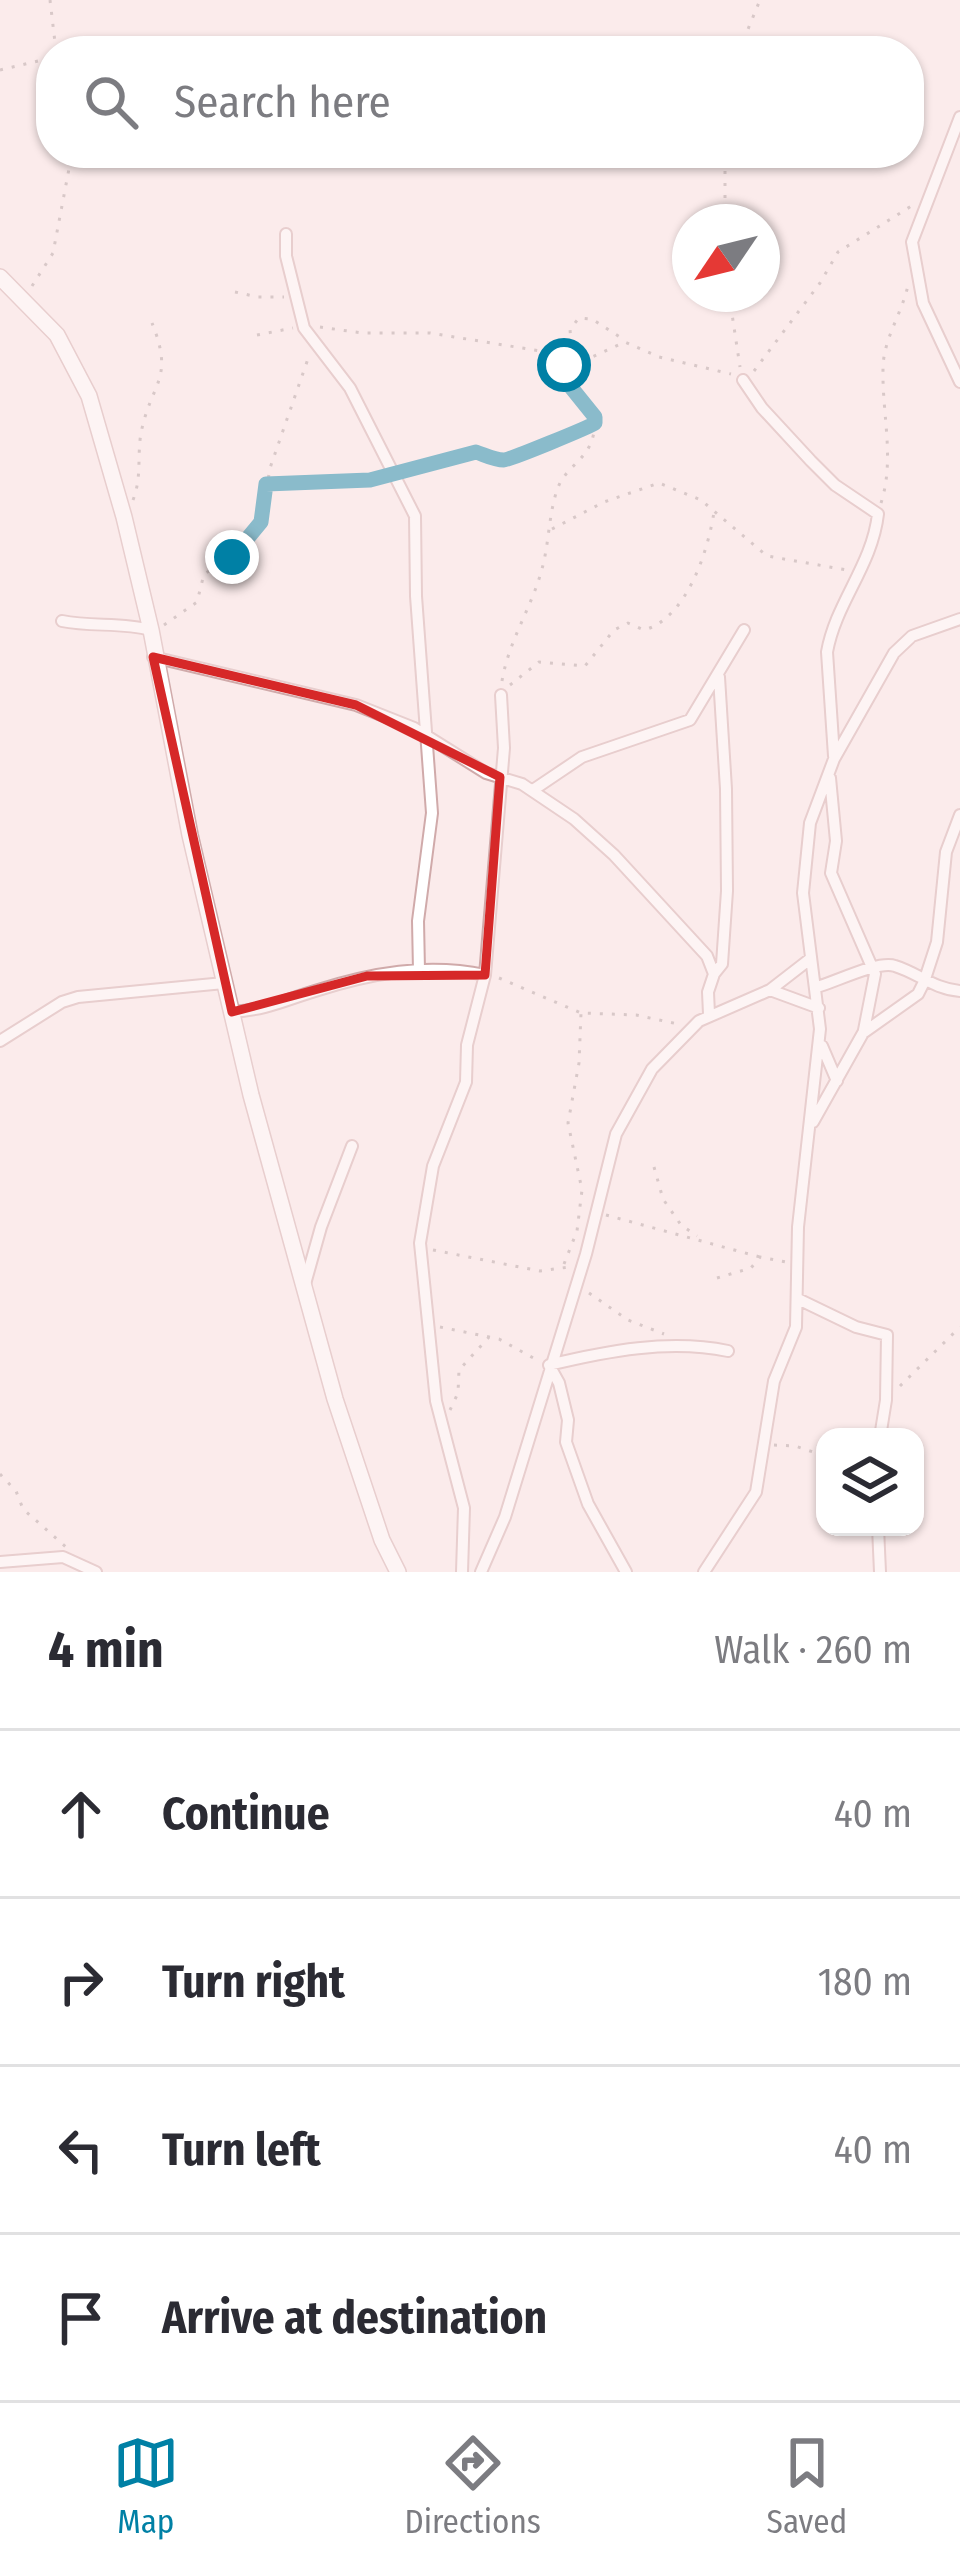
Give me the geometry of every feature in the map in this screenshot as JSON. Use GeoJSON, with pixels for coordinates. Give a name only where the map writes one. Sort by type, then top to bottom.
{"type":"FeatureCollection","features":[{"type":"Feature","properties":{"kind":"street"},"geometry":{"type":"LineString","coordinates":[[960,117],[913,232],[913,262],[923,303],[960,382]]}},
{"type":"Feature","properties":{"kind":"street"},"geometry":{"type":"LineString","coordinates":[[286,234],[286,256],[306,331],[334,362],[397,474],[417,529],[416,596],[432,813],[419,906],[419,970]]}},
{"type":"Feature","properties":{"kind":"street"},"geometry":{"type":"LineString","coordinates":[[0,277],[57,335],[89,396],[151,630],[153,657],[251,1096],[361,1481],[398,1572]]}},
{"type":"Feature","properties":{"kind":"street"},"geometry":{"type":"LineString","coordinates":[[743,380],[762,408],[835,485],[877,510],[869,556],[834,622],[827,652],[834,759]]}},
{"type":"Feature","properties":{"kind":"street"},"geometry":{"type":"LineString","coordinates":[[704,1572],[756,1492],[774,1381],[796,1327],[794,1264],[820,1040],[803,892],[810,823],[834,759],[894,653],[912,636],[960,619]]}},
{"type":"Feature","properties":{"kind":"street"},"geometry":{"type":"LineString","coordinates":[[62,621],[151,630]]}},
{"type":"Feature","properties":{"kind":"street"},"geometry":{"type":"LineString","coordinates":[[533,790],[582,757],[690,720],[744,630]]}},
{"type":"Feature","properties":{"kind":"street"},"geometry":{"type":"LineString","coordinates":[[153,657],[356,705],[406,724],[461,761],[533,790],[614,855],[707,956],[714,974]]}},
{"type":"Feature","properties":{"kind":"street"},"geometry":{"type":"LineString","coordinates":[[704,1017],[714,974],[722,964],[727,891],[719,677]]}},
{"type":"Feature","properties":{"kind":"street"},"geometry":{"type":"LineString","coordinates":[[462,1572],[464,1508],[440,1424],[420,1254],[429,1180],[466,1082],[467,1045],[485,976],[504,748],[501,695]]}},
{"type":"Feature","properties":{"kind":"street"},"geometry":{"type":"LineString","coordinates":[[811,1125],[863,1034],[872,1000],[873,967],[831,874],[836,842],[830,774]]}},
{"type":"Feature","properties":{"kind":"street"},"geometry":{"type":"LineString","coordinates":[[863,1034],[918,994],[924,982],[937,942],[946,852],[960,815]]}},
{"type":"Feature","properties":{"kind":"street"},"geometry":{"type":"LineString","coordinates":[[481,1572],[505,1517],[616,1134],[652,1069],[704,1017],[770,990],[810,959]]}},
{"type":"Feature","properties":{"kind":"street"},"geometry":{"type":"LineString","coordinates":[[904,971],[929,959]]}},
{"type":"Feature","properties":{"kind":"street"},"geometry":{"type":"LineString","coordinates":[[817,987],[873,967],[893,965],[924,982],[960,992]]}},
{"type":"Feature","properties":{"kind":"street"},"geometry":{"type":"LineString","coordinates":[[232,1012],[270,1009],[367,976],[454,968],[485,976]]}},
{"type":"Feature","properties":{"kind":"street"},"geometry":{"type":"LineString","coordinates":[[0,1040],[62,1002],[224,983]]}},
{"type":"Feature","properties":{"kind":"street"},"geometry":{"type":"LineString","coordinates":[[770,990],[819,1008]]}},
{"type":"Feature","properties":{"kind":"street"},"geometry":{"type":"LineString","coordinates":[[820,1040],[837,1082]]}},
{"type":"Feature","properties":{"kind":"street"},"geometry":{"type":"LineString","coordinates":[[305,1284],[352,1146]]}},
{"type":"Feature","properties":{"kind":"street"},"geometry":{"type":"LineString","coordinates":[[798,1299],[856,1327],[886,1335],[881,1428]]}},
{"type":"Feature","properties":{"kind":"street"},"geometry":{"type":"LineString","coordinates":[[549,1365],[617,1351],[676,1346],[728,1351]]}},
{"type":"Feature","properties":{"kind":"street"},"geometry":{"type":"LineString","coordinates":[[549,1365],[560,1383],[568,1420],[566,1442],[588,1504],[626,1572]]}},
{"type":"Feature","properties":{"kind":"street"},"geometry":{"type":"LineString","coordinates":[[878,1536],[880,1572]]}},
{"type":"Feature","properties":{"kind":"street"},"geometry":{"type":"LineString","coordinates":[[0,1562],[63,1557],[96,1572]]}},
{"type":"Feature","properties":{"kind":"path"},"geometry":{"type":"LineString","coordinates":[[50,0],[54,36]]}},
{"type":"Feature","properties":{"kind":"path"},"geometry":{"type":"LineString","coordinates":[[746,36],[760,0]]}},
{"type":"Feature","properties":{"kind":"path"},"geometry":{"type":"LineString","coordinates":[[0,70],[36,62]]}},
{"type":"Feature","properties":{"kind":"path"},"geometry":{"type":"LineString","coordinates":[[23,297],[53,253],[69,168]]}},
{"type":"Feature","properties":{"kind":"path"},"geometry":{"type":"LineString","coordinates":[[725,168],[725,204]]}},
{"type":"Feature","properties":{"kind":"path"},"geometry":{"type":"LineString","coordinates":[[743,380],[772,350],[838,252],[926,198]]}},
{"type":"Feature","properties":{"kind":"path"},"geometry":{"type":"LineString","coordinates":[[877,510],[884,497],[890,452],[884,429],[884,356],[913,262]]}},
{"type":"Feature","properties":{"kind":"path"},"geometry":{"type":"LineString","coordinates":[[235,292],[258,298],[298,296]]}},
{"type":"Feature","properties":{"kind":"path"},"geometry":{"type":"LineString","coordinates":[[732,312],[743,380]]}},
{"type":"Feature","properties":{"kind":"path"},"geometry":{"type":"LineString","coordinates":[[572,357],[570,329],[580,318],[603,325],[627,343],[659,357],[743,380]]}},
{"type":"Feature","properties":{"kind":"path"},"geometry":{"type":"LineString","coordinates":[[124,517],[138,489],[140,438],[163,369],[152,323]]}},
{"type":"Feature","properties":{"kind":"path"},"geometry":{"type":"LineString","coordinates":[[151,630],[197,602],[204,574],[224,564],[254,534],[310,356],[306,331]]}},
{"type":"Feature","properties":{"kind":"path"},"geometry":{"type":"LineString","coordinates":[[257,335],[430,332],[572,357],[589,357],[627,343]]}},
{"type":"Feature","properties":{"kind":"path"},"geometry":{"type":"LineString","coordinates":[[501,695],[508,646],[536,588],[559,485],[587,451],[595,423],[592,410],[567,381],[563,356]]}},
{"type":"Feature","properties":{"kind":"path"},"geometry":{"type":"LineString","coordinates":[[266,484],[350,483],[464,453],[510,459],[537,445],[583,432],[595,423]]}},
{"type":"Feature","properties":{"kind":"path"},"geometry":{"type":"LineString","coordinates":[[550,530],[592,507],[658,483],[686,491],[767,556],[839,567],[860,575]]}},
{"type":"Feature","properties":{"kind":"path"},"geometry":{"type":"LineString","coordinates":[[501,695],[539,662],[585,667],[614,630],[628,622],[644,630],[655,627],[686,593],[703,563],[714,511]]}},
{"type":"Feature","properties":{"kind":"path"},"geometry":{"type":"LineString","coordinates":[[485,976],[513,982],[581,1013],[636,1016],[676,1025],[704,1017]]}},
{"type":"Feature","properties":{"kind":"path"},"geometry":{"type":"LineString","coordinates":[[563,1265],[577,1231],[582,1190],[568,1123],[579,1063],[581,1013]]}},
{"type":"Feature","properties":{"kind":"path"},"geometry":{"type":"LineString","coordinates":[[654,1167],[663,1198],[681,1225],[699,1238]]}},
{"type":"Feature","properties":{"kind":"path"},"geometry":{"type":"LineString","coordinates":[[596,1212],[794,1264]]}},
{"type":"Feature","properties":{"kind":"path"},"geometry":{"type":"LineString","coordinates":[[420,1254],[439,1250],[474,1261],[540,1271],[563,1265],[578,1272],[594,1299],[660,1332],[676,1346]]}},
{"type":"Feature","properties":{"kind":"path"},"geometry":{"type":"LineString","coordinates":[[717,1278],[751,1268],[760,1256]]}},
{"type":"Feature","properties":{"kind":"path"},"geometry":{"type":"LineString","coordinates":[[429,1327],[490,1336],[549,1365]]}},
{"type":"Feature","properties":{"kind":"path"},"geometry":{"type":"LineString","coordinates":[[886,1400],[960,1328]]}},
{"type":"Feature","properties":{"kind":"path"},"geometry":{"type":"LineString","coordinates":[[440,1424],[458,1393],[459,1370],[490,1336]]}},
{"type":"Feature","properties":{"kind":"path"},"geometry":{"type":"LineString","coordinates":[[765,1444],[816,1453]]}},
{"type":"Feature","properties":{"kind":"path"},"geometry":{"type":"LineString","coordinates":[[0,1474],[16,1491],[23,1508],[80,1564]]}},
{"type":"Feature","properties":{"kind":"highlighted area"},"geometry":{"type":"Polygon","coordinates":[[[153,657],[356,705],[500,777],[485,975],[367,976],[232,1012],[153,657]]]}},
{"type":"Feature","properties":{"kind":"route"},"geometry":{"type":"LineString","coordinates":[[232,557],[261,522],[266,484],[370,480],[476,452],[493,459],[516,458],[537,445],[588,429],[595,417],[567,381],[564,365]]}}]}
